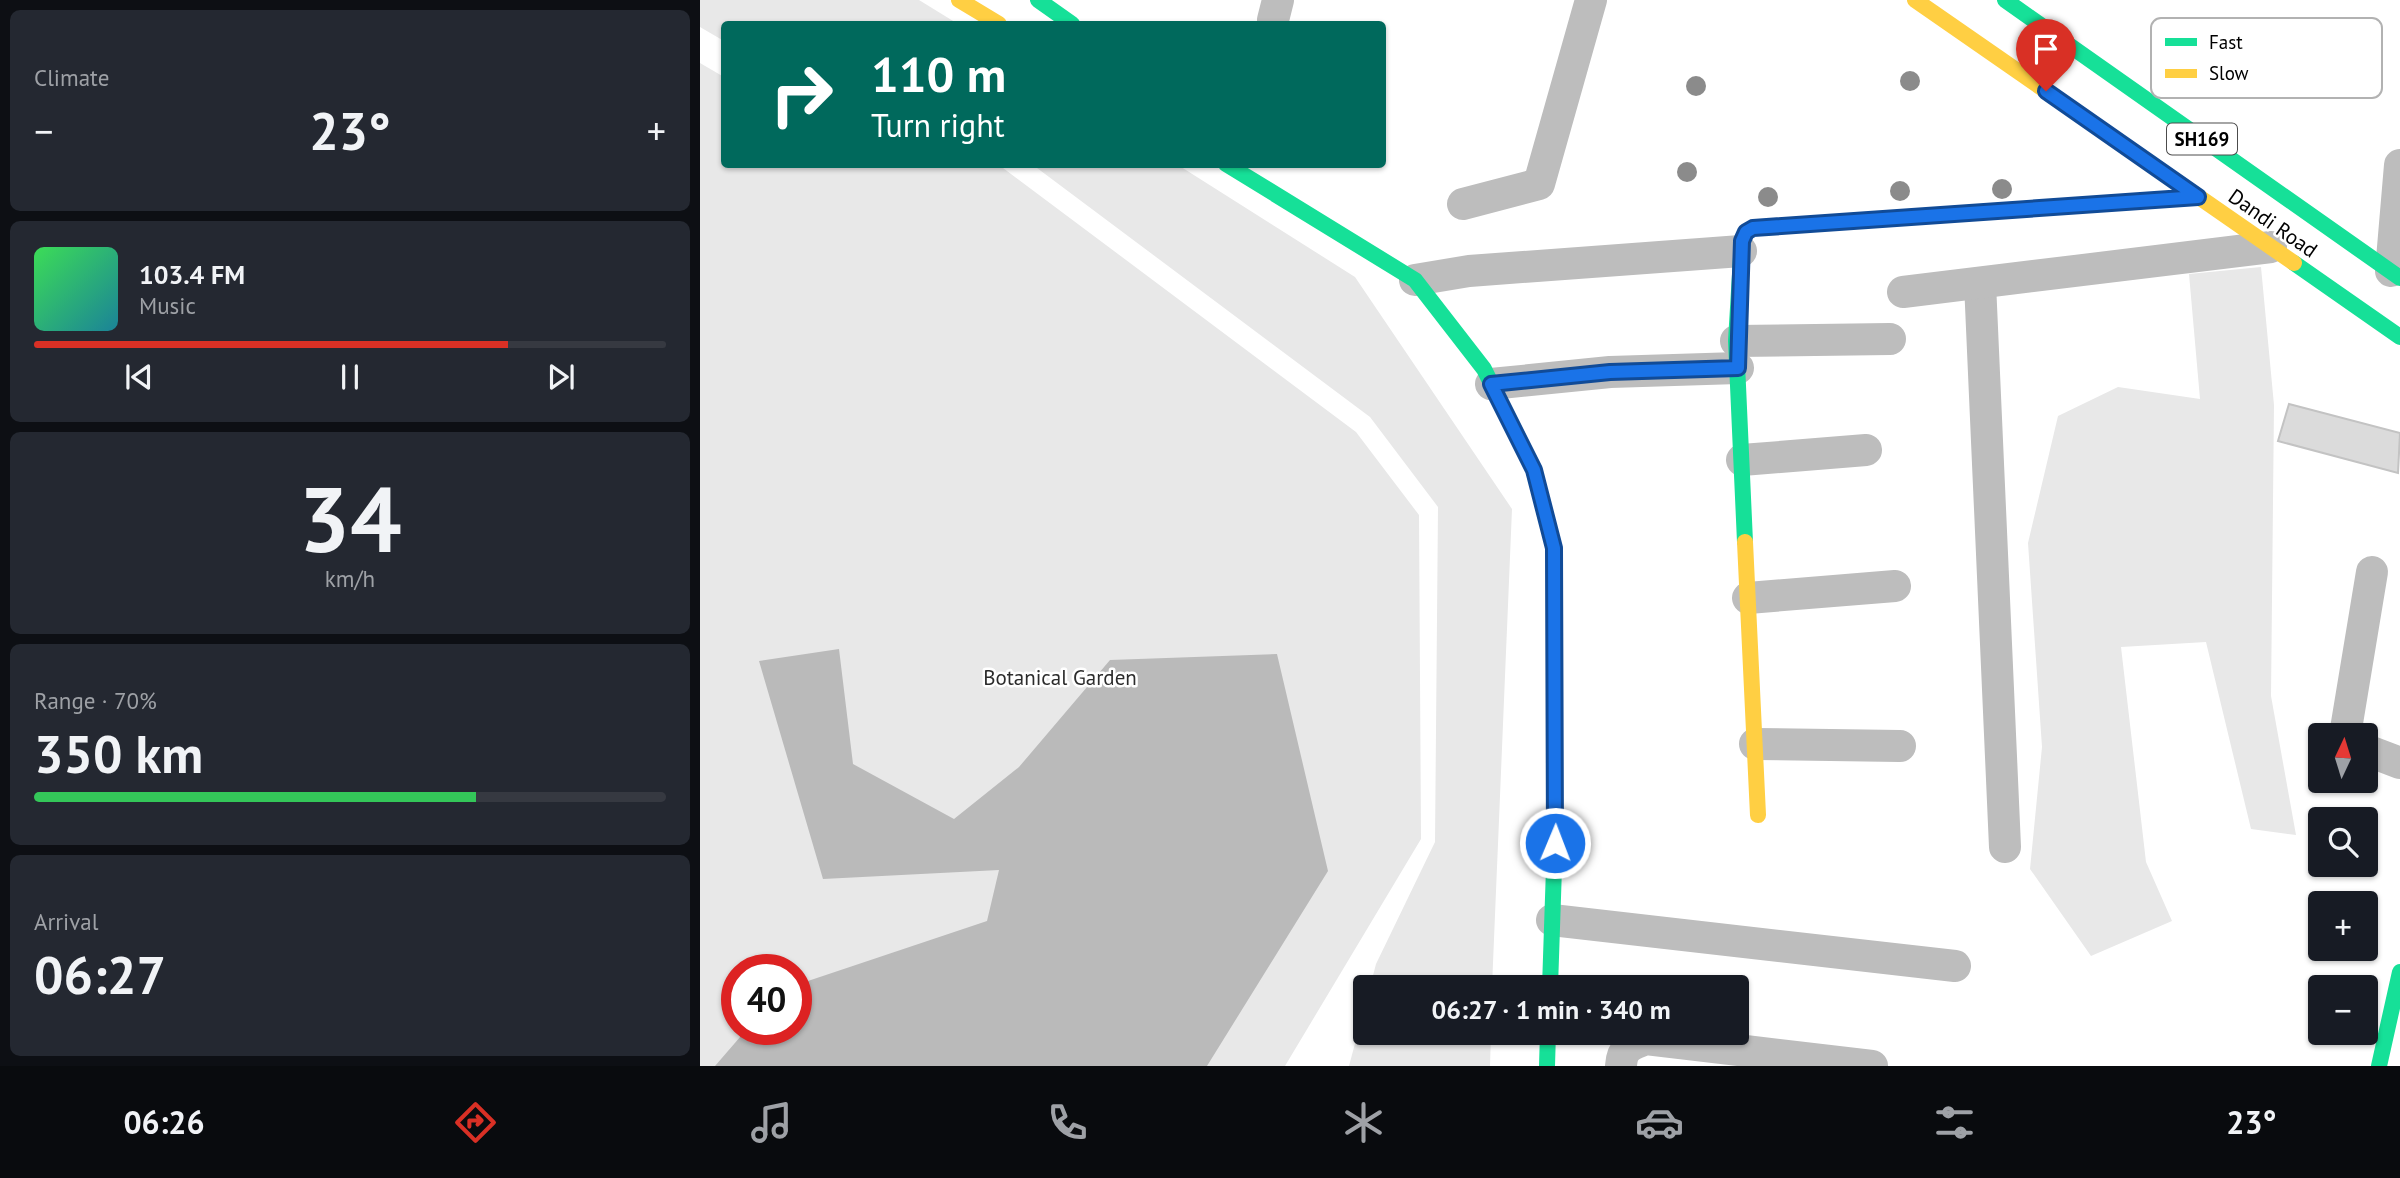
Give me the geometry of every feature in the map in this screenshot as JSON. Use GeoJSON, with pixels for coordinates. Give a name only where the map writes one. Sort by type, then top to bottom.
{"type":"FeatureCollection","features":[{"type":"Feature","properties":{"kind":"street"},"geometry":{"type":"LineString","coordinates":[[959,0],[994,21]]}},
{"type":"Feature","properties":{"kind":"street"},"geometry":{"type":"LineString","coordinates":[[1038,0],[1068,21]]}},
{"type":"Feature","properties":{"kind":"street"},"geometry":{"type":"LineString","coordinates":[[1463,204],[1539,184],[1591,0]]}},
{"type":"Feature","properties":{"kind":"street","name":"Dandi Road"},"geometry":{"type":"LineString","coordinates":[[1915,0],[2400,337]]}},
{"type":"Feature","properties":{"kind":"street","name":"Dandi Road"},"geometry":{"type":"LineString","coordinates":[[2005,0],[2395,274]]}},
{"type":"Feature","properties":{"kind":"street"},"geometry":{"type":"LineString","coordinates":[[2395,274],[2400,165]]}},
{"type":"Feature","properties":{"kind":"street"},"geometry":{"type":"LineString","coordinates":[[1233,168],[1415,280],[1484,369],[1534,470],[1554,548],[1556,817],[1550,975]]}},
{"type":"Feature","properties":{"kind":"street"},"geometry":{"type":"LineString","coordinates":[[1758,815],[1737,354],[1741,251],[1746,232],[1753,228],[2198,197]]}},
{"type":"Feature","properties":{"kind":"street"},"geometry":{"type":"LineString","coordinates":[[1903,292],[2271,247]]}},
{"type":"Feature","properties":{"kind":"street"},"geometry":{"type":"LineString","coordinates":[[1415,280],[1469,271],[1741,251]]}},
{"type":"Feature","properties":{"kind":"street"},"geometry":{"type":"LineString","coordinates":[[1980,283],[2005,847]]}},
{"type":"Feature","properties":{"kind":"street"},"geometry":{"type":"LineString","coordinates":[[1491,384],[1610,372],[1737,354],[1890,339]]}},
{"type":"Feature","properties":{"kind":"street"},"geometry":{"type":"LineString","coordinates":[[1742,460],[1866,450]]}},
{"type":"Feature","properties":{"kind":"street"},"geometry":{"type":"LineString","coordinates":[[2347,723],[2372,572]]}},
{"type":"Feature","properties":{"kind":"street"},"geometry":{"type":"LineString","coordinates":[[1748,597],[1895,586]]}},
{"type":"Feature","properties":{"kind":"street"},"geometry":{"type":"LineString","coordinates":[[1755,744],[1900,746]]}},
{"type":"Feature","properties":{"kind":"street"},"geometry":{"type":"LineString","coordinates":[[2378,755],[2400,763]]}},
{"type":"Feature","properties":{"kind":"street"},"geometry":{"type":"LineString","coordinates":[[1552,920],[1955,966]]}},
{"type":"Feature","properties":{"kind":"street"},"geometry":{"type":"LineString","coordinates":[[2379,1066],[2400,972]]}},
{"type":"Feature","properties":{"kind":"street"},"geometry":{"type":"LineString","coordinates":[[1621,1066],[1622,1054],[1629,1045],[1646,1040],[1872,1066]]}},
{"type":"Feature","properties":{"kind":"street"},"geometry":{"type":"LineString","coordinates":[[1547,1066],[1548,1045]]}},
{"type":"Feature","properties":{"kind":"green space"},"geometry":{"type":"Polygon","coordinates":[[[700,0],[919,0],[953,21],[721,21],[721,39],[700,27],[700,0]]]}},
{"type":"Feature","properties":{"kind":"green space","name":"Botanical Garden"},"geometry":{"type":"Polygon","coordinates":[[[700,63],[721,75],[721,168],[1003,168],[1356,432],[1419,515],[1421,839],[1285,1066],[700,1066],[700,63]]]}},
{"type":"Feature","properties":{"kind":"green space"},"geometry":{"type":"Polygon","coordinates":[[[1037,168],[1183,168],[1355,277],[1512,509],[1493,975],[1373,975],[1435,842],[1438,507],[1370,417],[1037,168]]]}},
{"type":"Feature","properties":{"kind":"green space"},"geometry":{"type":"Polygon","coordinates":[[[2261,267],[2274,405],[2271,696],[2296,835],[2251,829],[2206,642],[2121,647],[2146,862],[2172,921],[2091,956],[2030,869],[2042,747],[2028,543],[2058,416],[2118,387],[2200,399],[2189,274],[2261,267]]]}},
{"type":"Feature","properties":{"kind":"green space"},"geometry":{"type":"Polygon","coordinates":[[[1355,1045],[1491,1045],[1490,1066],[1349,1066],[1355,1045]]]}},
{"type":"Feature","properties":{"kind":"shaded area"},"geometry":{"type":"Polygon","coordinates":[[[839,649],[853,764],[954,819],[1019,767],[1110,660],[1277,654],[1328,871],[1207,1066],[715,1066],[733,1045],[812,1045],[812,980],[987,921],[999,870],[823,879],[759,661],[839,649]]]}},
{"type":"Feature","properties":{"kind":"building"},"geometry":{"type":"Polygon","coordinates":[[[2289,404],[2400,433],[2398,473],[2278,441],[2289,404]]]}},
{"type":"Feature","properties":{"kind":"traffic: fast"},"geometry":{"type":"LineString","coordinates":[[1038,0],[1068,21]]}},
{"type":"Feature","properties":{"kind":"traffic: fast"},"geometry":{"type":"LineString","coordinates":[[2005,0],[2400,278]]}},
{"type":"Feature","properties":{"kind":"traffic: fast"},"geometry":{"type":"LineString","coordinates":[[1233,168],[1415,280],[1484,369],[1534,470],[1554,548],[1554,612]]}},
{"type":"Feature","properties":{"kind":"traffic: fast"},"geometry":{"type":"LineString","coordinates":[[1745,542],[1736,341],[1742,241],[1746,232],[1753,228],[2081,205]]}},
{"type":"Feature","properties":{"kind":"traffic: fast"},"geometry":{"type":"LineString","coordinates":[[2294,263],[2400,337]]}},
{"type":"Feature","properties":{"kind":"traffic: fast"},"geometry":{"type":"LineString","coordinates":[[1550,975],[1555,838]]}},
{"type":"Feature","properties":{"kind":"traffic: fast"},"geometry":{"type":"LineString","coordinates":[[2379,1066],[2400,972]]}},
{"type":"Feature","properties":{"kind":"traffic: fast"},"geometry":{"type":"LineString","coordinates":[[1547,1066],[1548,1045]]}},
{"type":"Feature","properties":{"kind":"traffic: slow"},"geometry":{"type":"LineString","coordinates":[[959,0],[994,21]]}},
{"type":"Feature","properties":{"kind":"traffic: slow"},"geometry":{"type":"LineString","coordinates":[[1915,0],[2294,263]]}},
{"type":"Feature","properties":{"kind":"traffic: slow"},"geometry":{"type":"LineString","coordinates":[[2081,205],[2198,197]]}},
{"type":"Feature","properties":{"kind":"traffic: slow"},"geometry":{"type":"LineString","coordinates":[[1745,542],[1758,815]]}},
{"type":"Feature","properties":{"kind":"traffic: slow"},"geometry":{"type":"LineString","coordinates":[[1554,612],[1555,838]]}},
{"type":"Feature","properties":{"kind":"route"},"geometry":{"type":"LineString","coordinates":[[1555,843],[1554,548],[1534,470],[1491,384],[1610,372],[1738,368],[1736,341],[1742,241],[1746,232],[1753,228],[2198,197],[2046,91]]}}]}
